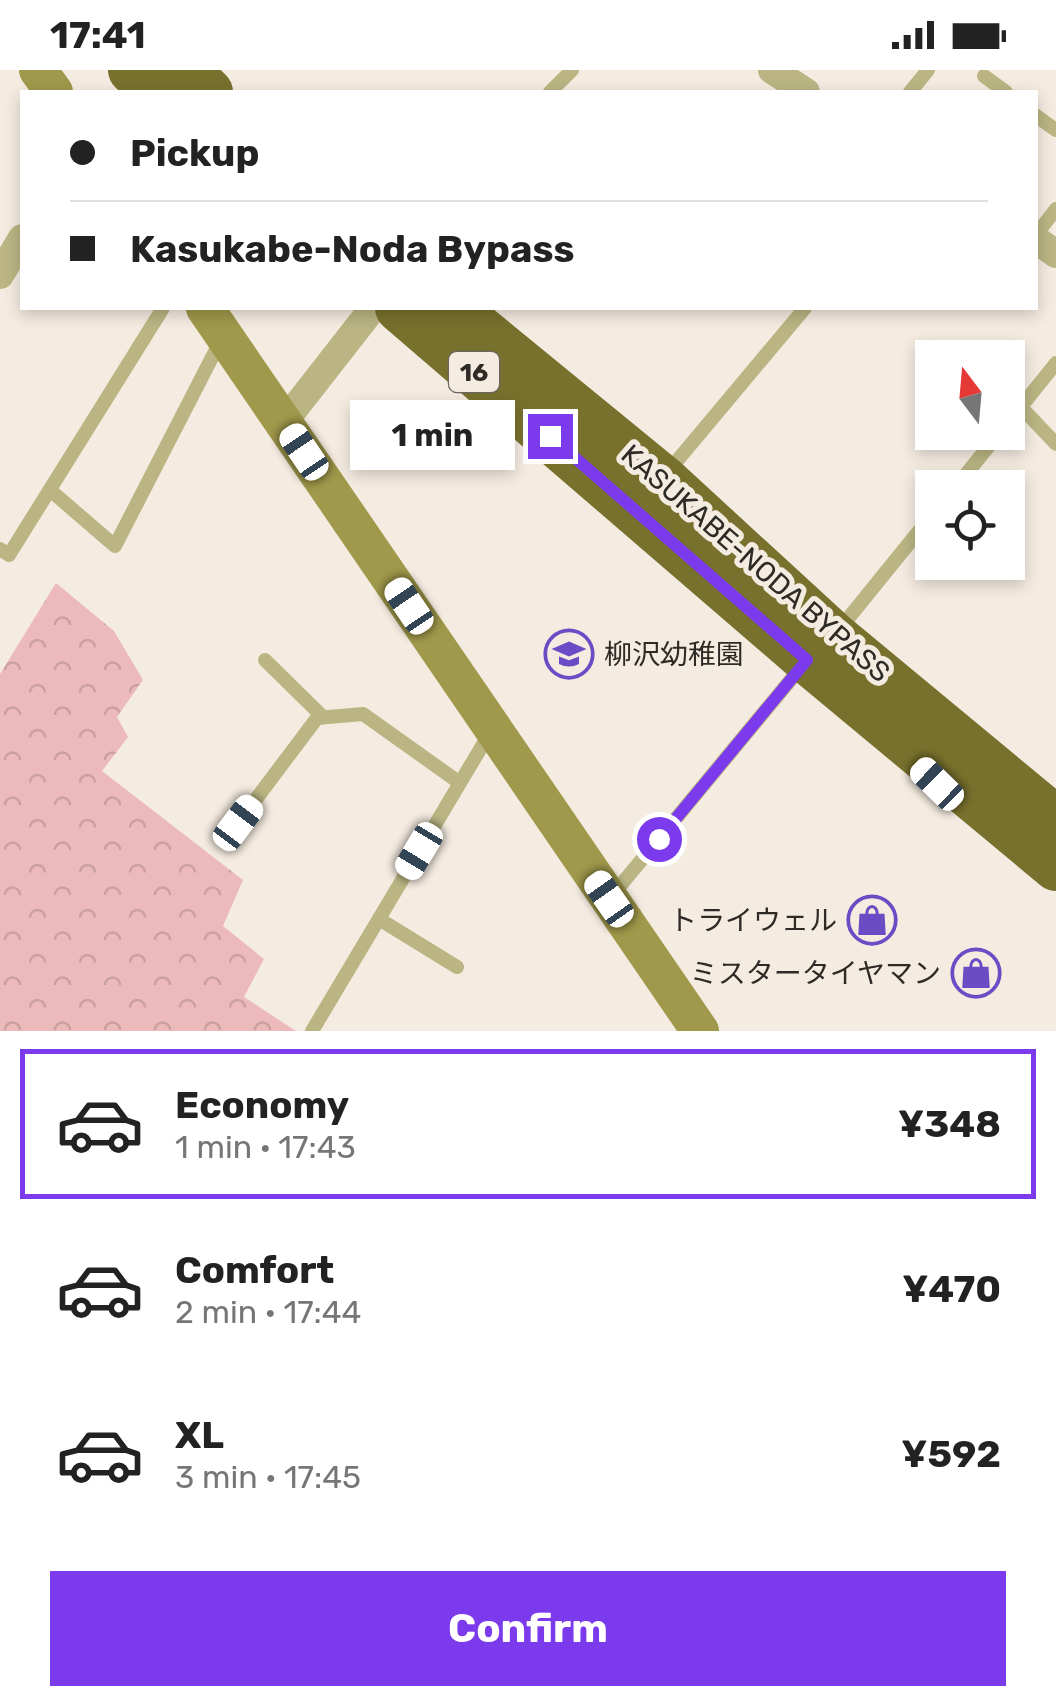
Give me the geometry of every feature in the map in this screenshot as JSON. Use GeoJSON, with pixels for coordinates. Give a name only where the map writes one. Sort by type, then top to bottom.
{"type":"FeatureCollection","features":[{"type":"Feature","properties":{"kind":"highway"},"geometry":{"type":"LineString","coordinates":[[132,70],[154,90]]}},
{"type":"Feature","properties":{"kind":"highway"},"geometry":{"type":"LineString","coordinates":[[186,70],[208,90]]}},
{"type":"Feature","properties":{"kind":"highway","name":"KASUKABE-NODA BYPASS"},"geometry":{"type":"LineString","coordinates":[[401,310],[818,653],[1034,807]]}},
{"type":"Feature","properties":{"kind":"highway","name":"KASUKABE-NODA BYPASS"},"geometry":{"type":"LineString","coordinates":[[456,310],[663,479],[818,653],[902,690],[1034,807],[1056,867]]}},
{"type":"Feature","properties":{"kind":"highway","name":"16"},"geometry":{"type":"LineString","coordinates":[[818,653],[1056,892]]}},
{"type":"Feature","properties":{"kind":"street"},"geometry":{"type":"LineString","coordinates":[[772,70],[803,90]]}},
{"type":"Feature","properties":{"kind":"street"},"geometry":{"type":"LineString","coordinates":[[0,276],[20,241]]}},
{"type":"Feature","properties":{"kind":"street"},"geometry":{"type":"LineString","coordinates":[[284,422],[371,310]]}},
{"type":"Feature","properties":{"kind":"street"},"geometry":{"type":"LineString","coordinates":[[214,322],[700,1031]]}},
{"type":"Feature","properties":{"kind":"lane"},"geometry":{"type":"LineString","coordinates":[[552,90],[572,70]]}},
{"type":"Feature","properties":{"kind":"lane"},"geometry":{"type":"LineString","coordinates":[[912,90],[928,70]]}},
{"type":"Feature","properties":{"kind":"lane"},"geometry":{"type":"LineString","coordinates":[[984,76],[1003,90]]}},
{"type":"Feature","properties":{"kind":"lane"},"geometry":{"type":"LineString","coordinates":[[1038,234],[1056,209]]}},
{"type":"Feature","properties":{"kind":"lane"},"geometry":{"type":"LineString","coordinates":[[0,549],[9,555],[162,310]]}},
{"type":"Feature","properties":{"kind":"lane"},"geometry":{"type":"LineString","coordinates":[[663,479],[804,310]]}},
{"type":"Feature","properties":{"kind":"lane"},"geometry":{"type":"LineString","coordinates":[[50,490],[115,546],[214,322]]}},
{"type":"Feature","properties":{"kind":"lane"},"geometry":{"type":"LineString","coordinates":[[1025,402],[1056,363]]}},
{"type":"Feature","properties":{"kind":"lane"},"geometry":{"type":"LineString","coordinates":[[1025,411],[1056,444]]}},
{"type":"Feature","properties":{"kind":"lane"},"geometry":{"type":"LineString","coordinates":[[969,470],[986,450]]}},
{"type":"Feature","properties":{"kind":"lane"},"geometry":{"type":"LineString","coordinates":[[609,899],[915,536]]}},
{"type":"Feature","properties":{"kind":"lane"},"geometry":{"type":"LineString","coordinates":[[265,660],[323,717]]}},
{"type":"Feature","properties":{"kind":"lane"},"geometry":{"type":"LineString","coordinates":[[238,823],[318,718],[323,717],[363,714],[460,783]]}},
{"type":"Feature","properties":{"kind":"lane"},"geometry":{"type":"LineString","coordinates":[[312,1031],[492,729]]}},
{"type":"Feature","properties":{"kind":"lane"},"geometry":{"type":"LineString","coordinates":[[378,919],[457,967]]}},
{"type":"Feature","properties":{"kind":"green space"},"geometry":{"type":"Polygon","coordinates":[[[56,583],[114,631],[143,680],[117,717],[128,737],[102,771],[243,880],[223,926],[264,959],[244,997],[296,1031],[0,1031],[0,674],[56,583]]]}},
{"type":"Feature","properties":{"kind":"place","name":"柳沢幼稚園"},"geometry":{"type":"Point","coordinates":[569,654]}},
{"type":"Feature","properties":{"kind":"place","name":"トライウェル"},"geometry":{"type":"Point","coordinates":[872,920]}},
{"type":"Feature","properties":{"kind":"place","name":"ミスタータイヤマン"},"geometry":{"type":"Point","coordinates":[976,973]}},
{"type":"Feature","properties":{"kind":"route"},"geometry":{"type":"LineString","coordinates":[[550,436],[807,660],[659,839]]}}]}
